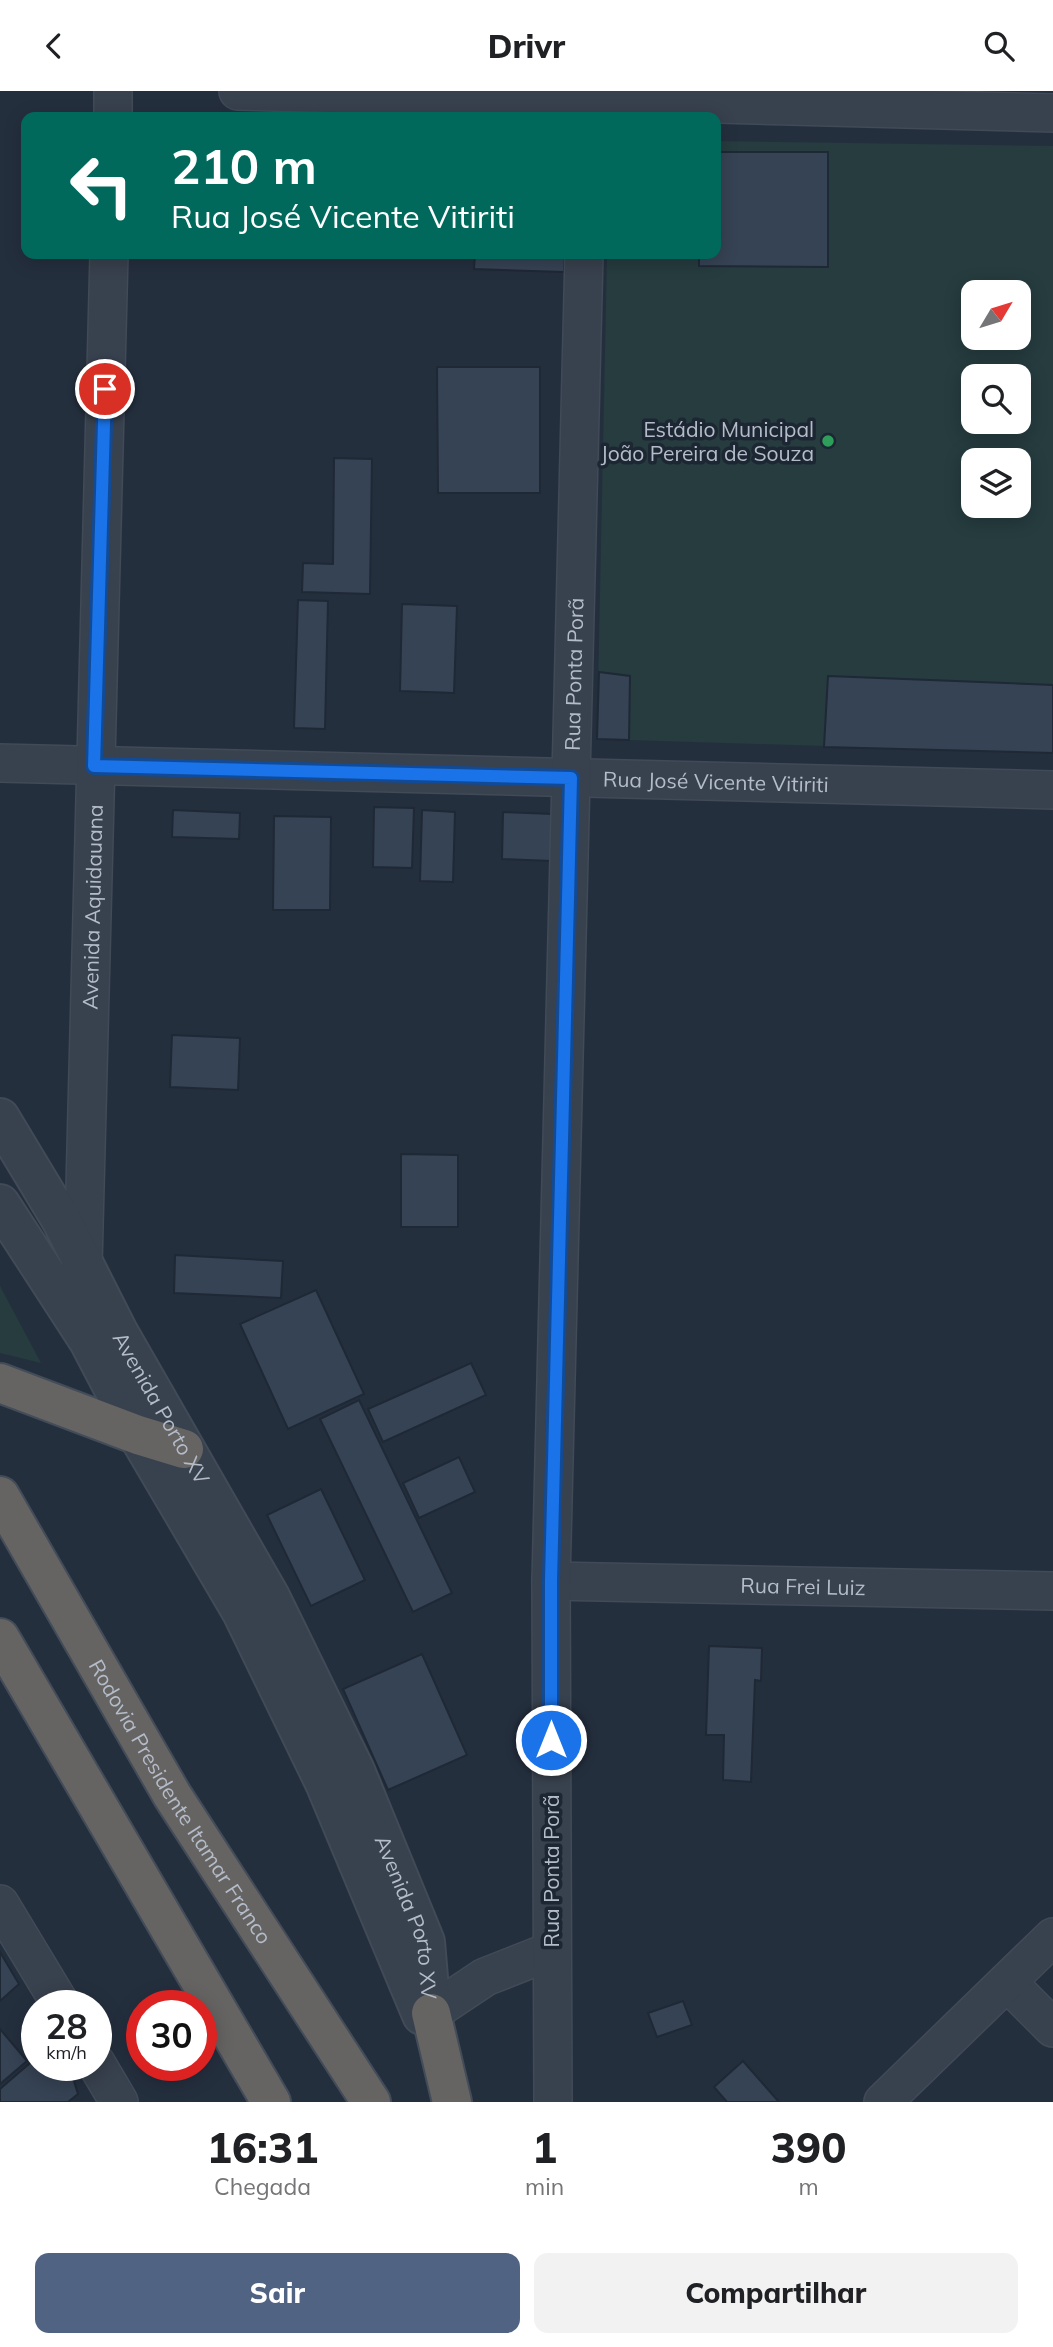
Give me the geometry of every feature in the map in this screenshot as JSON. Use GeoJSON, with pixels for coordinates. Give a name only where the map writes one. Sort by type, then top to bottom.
{"type":"FeatureCollection","features":[{"type":"Feature","properties":{"kind":"highway"},"geometry":{"type":"LineString","coordinates":[[0,1383],[138,1435],[184,1449]]}},
{"type":"Feature","properties":{"kind":"highway","name":"Rodovia Presidente Itamar Franco"},"geometry":{"type":"LineString","coordinates":[[0,1496],[172,1795],[371,2102]]}},
{"type":"Feature","properties":{"kind":"highway"},"geometry":{"type":"LineString","coordinates":[[0,1638],[271,2102]]}},
{"type":"Feature","properties":{"kind":"highway"},"geometry":{"type":"LineString","coordinates":[[431,2013],[453,2102]]}},
{"type":"Feature","properties":{"kind":"street"},"geometry":{"type":"LineString","coordinates":[[113,91],[113,112]]}},
{"type":"Feature","properties":{"kind":"street"},"geometry":{"type":"LineString","coordinates":[[237,91],[588,103],[995,101],[1053,113]]}},
{"type":"Feature","properties":{"kind":"street","name":"Avenida Aquidauana"},"geometry":{"type":"LineString","coordinates":[[83,1265],[109,259]]}},
{"type":"Feature","properties":{"kind":"street","name":"Rua Ponta Porã"},"geometry":{"type":"LineString","coordinates":[[553,2102],[551,1581],[584,259]]}},
{"type":"Feature","properties":{"kind":"street","name":"Rua José Vicente Vitiriti"},"geometry":{"type":"LineString","coordinates":[[0,763],[1053,790]]}},
{"type":"Feature","properties":{"kind":"street","name":"Avenida Porto XV"},"geometry":{"type":"LineString","coordinates":[[0,1118],[62,1221],[83,1265],[184,1449],[270,1597],[355,1771],[425,1942],[431,2013],[422,2015],[325,1783],[242,1612],[138,1435],[89,1341],[0,1204]]}},
{"type":"Feature","properties":{"kind":"street"},"geometry":{"type":"LineString","coordinates":[[61,1297],[83,1265]]}},
{"type":"Feature","properties":{"kind":"street","name":"Rua Frei Luiz"},"geometry":{"type":"LineString","coordinates":[[551,1581],[1053,1591]]}},
{"type":"Feature","properties":{"kind":"street"},"geometry":{"type":"LineString","coordinates":[[0,1904],[52,1990]]}},
{"type":"Feature","properties":{"kind":"street"},"geometry":{"type":"LineString","coordinates":[[883,2102],[1053,1937]]}},
{"type":"Feature","properties":{"kind":"street"},"geometry":{"type":"LineString","coordinates":[[431,2013],[485,1977],[551,1951]]}},
{"type":"Feature","properties":{"kind":"street"},"geometry":{"type":"LineString","coordinates":[[1007,1982],[1053,2028]]}},
{"type":"Feature","properties":{"kind":"street"},"geometry":{"type":"LineString","coordinates":[[107,2081],[120,2102]]}},
{"type":"Feature","properties":{"kind":"green space","name":"Estádio Municipal João Pereira de Souza"},"geometry":{"type":"Polygon","coordinates":[[[721,141],[1053,146],[1053,753],[597,739],[607,259],[721,259],[721,141]]]}},
{"type":"Feature","properties":{"kind":"green space"},"geometry":{"type":"Polygon","coordinates":[[[0,1286],[41,1363],[0,1353],[0,1286]]]}},
{"type":"Feature","properties":{"kind":"building"},"geometry":{"type":"Polygon","coordinates":[[[721,152],[828,152],[828,267],[699,266],[699,259],[721,259],[721,152]]]}},
{"type":"Feature","properties":{"kind":"building"},"geometry":{"type":"Polygon","coordinates":[[[475,259],[565,259],[564,272],[474,269],[475,259]]]}},
{"type":"Feature","properties":{"kind":"building"},"geometry":{"type":"Polygon","coordinates":[[[437,367],[540,367],[540,493],[438,493],[437,367]]]}},
{"type":"Feature","properties":{"kind":"building"},"geometry":{"type":"Polygon","coordinates":[[[334,458],[372,459],[370,594],[302,592],[303,563],[333,564],[334,458]]]}},
{"type":"Feature","properties":{"kind":"building"},"geometry":{"type":"Polygon","coordinates":[[[298,600],[328,601],[325,729],[294,728],[298,600]]]}},
{"type":"Feature","properties":{"kind":"building"},"geometry":{"type":"Polygon","coordinates":[[[402,604],[457,606],[454,693],[400,691],[402,604]]]}},
{"type":"Feature","properties":{"kind":"building"},"geometry":{"type":"Polygon","coordinates":[[[599,672],[630,676],[629,740],[597,739],[599,672]]]}},
{"type":"Feature","properties":{"kind":"building"},"geometry":{"type":"Polygon","coordinates":[[[828,676],[1053,685],[1053,753],[824,747],[828,676]]]}},
{"type":"Feature","properties":{"kind":"building"},"geometry":{"type":"Polygon","coordinates":[[[374,807],[414,808],[412,868],[373,867],[374,807]]]}},
{"type":"Feature","properties":{"kind":"building"},"geometry":{"type":"Polygon","coordinates":[[[173,810],[240,813],[239,839],[172,837],[173,810]]]}},
{"type":"Feature","properties":{"kind":"building"},"geometry":{"type":"Polygon","coordinates":[[[422,810],[455,812],[453,882],[420,881],[422,810]]]}},
{"type":"Feature","properties":{"kind":"building"},"geometry":{"type":"Polygon","coordinates":[[[503,812],[553,814],[552,861],[502,859],[503,812]]]}},
{"type":"Feature","properties":{"kind":"building"},"geometry":{"type":"Polygon","coordinates":[[[274,816],[331,817],[330,910],[273,910],[274,816]]]}},
{"type":"Feature","properties":{"kind":"building"},"geometry":{"type":"Polygon","coordinates":[[[172,1035],[240,1038],[238,1090],[170,1087],[172,1035]]]}},
{"type":"Feature","properties":{"kind":"building"},"geometry":{"type":"Polygon","coordinates":[[[401,1154],[458,1155],[458,1227],[401,1227],[401,1154]]]}},
{"type":"Feature","properties":{"kind":"building"},"geometry":{"type":"Polygon","coordinates":[[[175,1255],[283,1261],[281,1298],[174,1293],[175,1255]]]}},
{"type":"Feature","properties":{"kind":"building"},"geometry":{"type":"Polygon","coordinates":[[[316,1290],[364,1394],[288,1429],[240,1324],[316,1290]]]}},
{"type":"Feature","properties":{"kind":"building"},"geometry":{"type":"Polygon","coordinates":[[[471,1363],[486,1395],[383,1442],[368,1409],[471,1363]]]}},
{"type":"Feature","properties":{"kind":"building"},"geometry":{"type":"Polygon","coordinates":[[[359,1400],[452,1593],[413,1612],[320,1419],[359,1400]]]}},
{"type":"Feature","properties":{"kind":"building"},"geometry":{"type":"Polygon","coordinates":[[[459,1457],[475,1492],[419,1518],[403,1483],[459,1457]]]}},
{"type":"Feature","properties":{"kind":"building"},"geometry":{"type":"Polygon","coordinates":[[[321,1489],[365,1580],[311,1606],[267,1515],[321,1489]]]}},
{"type":"Feature","properties":{"kind":"building"},"geometry":{"type":"Polygon","coordinates":[[[709,1646],[762,1648],[761,1681],[755,1680],[751,1782],[723,1780],[724,1735],[706,1735],[709,1646]]]}},
{"type":"Feature","properties":{"kind":"building"},"geometry":{"type":"Polygon","coordinates":[[[422,1654],[467,1755],[388,1790],[343,1689],[422,1654]]]}},
{"type":"Feature","properties":{"kind":"building"},"geometry":{"type":"Polygon","coordinates":[[[0,1952],[19,1984],[0,2001],[0,1952]]]}},
{"type":"Feature","properties":{"kind":"building"},"geometry":{"type":"Polygon","coordinates":[[[683,2001],[692,2025],[657,2037],[648,2013],[683,2001]]]}},
{"type":"Feature","properties":{"kind":"building"},"geometry":{"type":"Polygon","coordinates":[[[0,2029],[21,2054],[21,2066],[0,2084],[0,2029]]]}},
{"type":"Feature","properties":{"kind":"building"},"geometry":{"type":"Polygon","coordinates":[[[743,2061],[779,2102],[727,2102],[714,2087],[743,2061]]]}},
{"type":"Feature","properties":{"kind":"building"},"geometry":{"type":"Polygon","coordinates":[[[21,2071],[21,2081],[74,2081],[78,2094],[68,2102],[0,2102],[0,2089],[21,2071]]]}},
{"type":"Feature","properties":{"kind":"place","name":"Estádio Municipal João Pereira de Souza"},"geometry":{"type":"Point","coordinates":[828,441]}},
{"type":"Feature","properties":{"kind":"route"},"geometry":{"type":"LineString","coordinates":[[105,389],[94,766],[571,778],[551,1581],[551,1740]]}}]}
